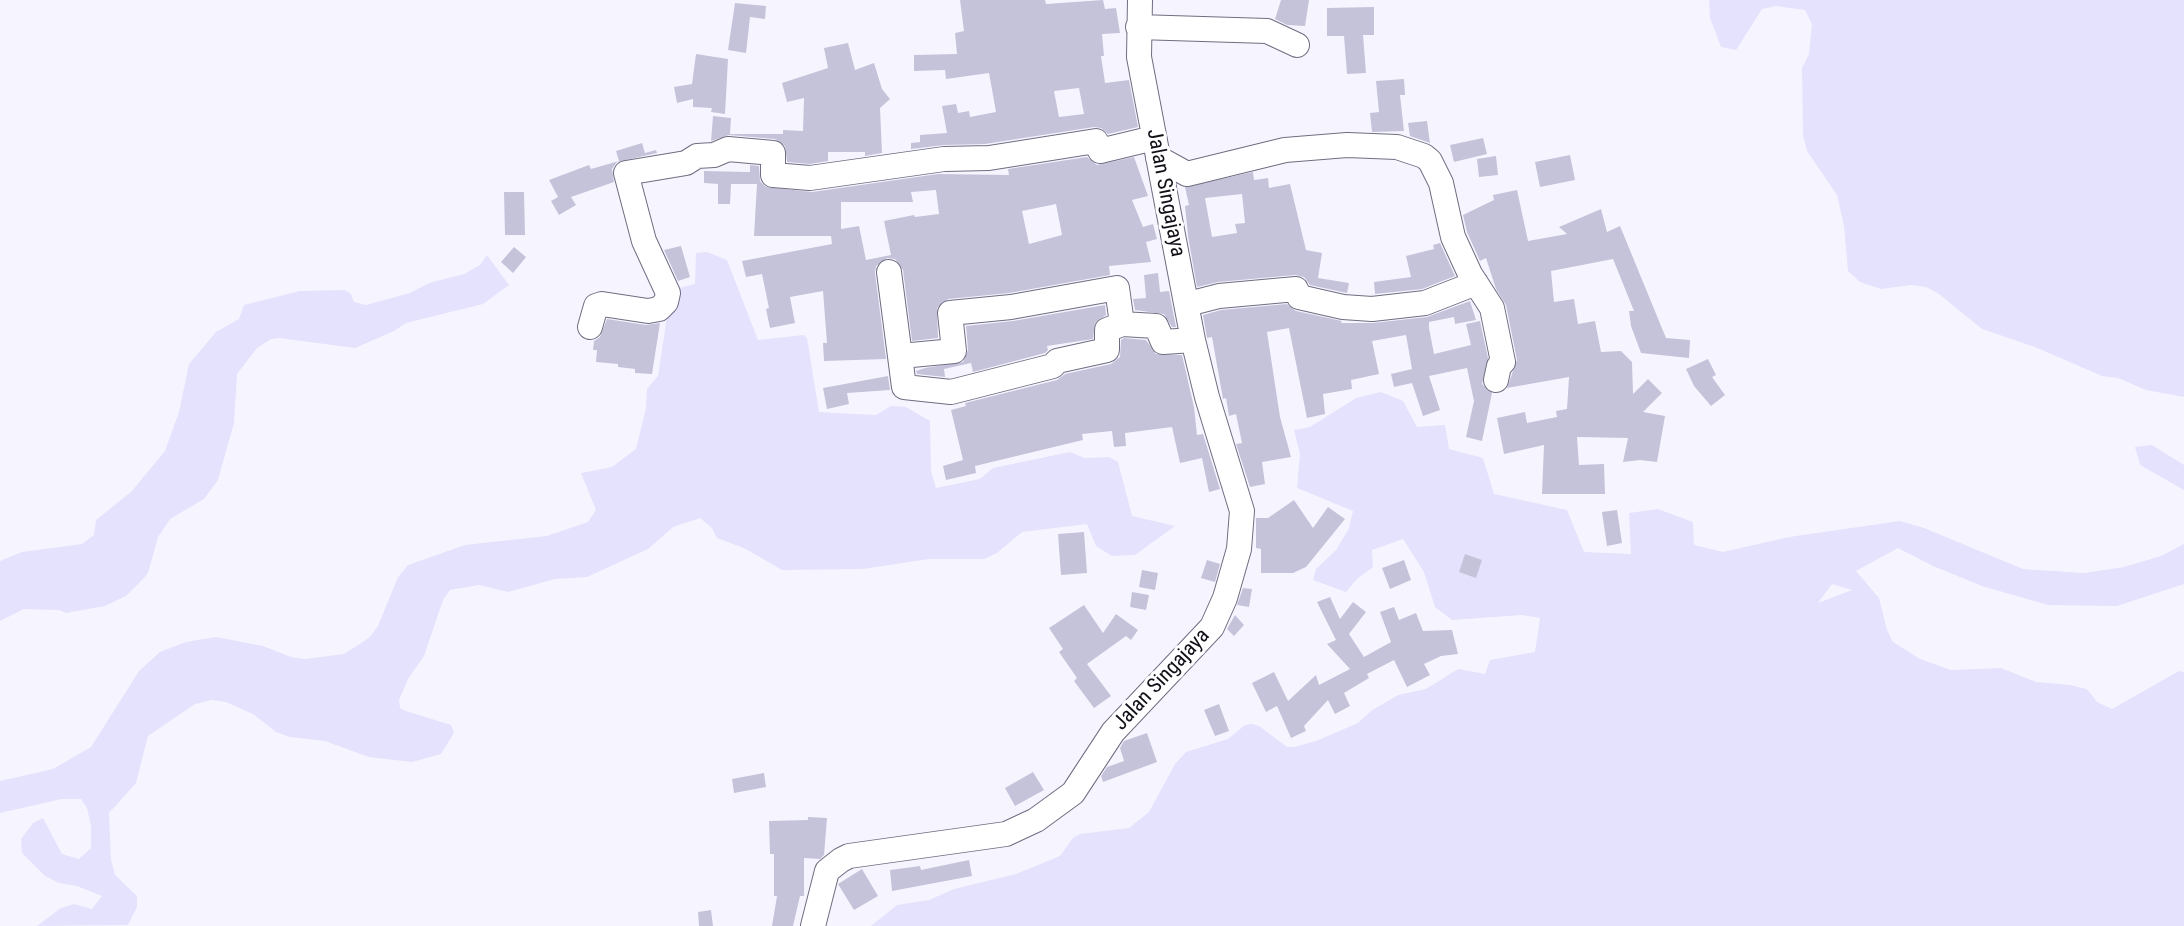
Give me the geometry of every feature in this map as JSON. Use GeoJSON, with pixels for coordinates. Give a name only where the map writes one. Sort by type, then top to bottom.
{"type":"FeatureCollection","features":[{"type":"Feature","properties":{"kind":"street","name":"Jalan Singajaya"},"geometry":{"type":"LineString","coordinates":[[813,926],[827,871],[849,856],[1006,834],[1036,820],[1073,793],[1113,732],[1212,627],[1225,598],[1243,522],[1239,498],[1207,397],[1193,340],[1188,304],[1139,57],[1140,0]]}},
{"type":"Feature","properties":{"kind":"street"},"geometry":{"type":"LineString","coordinates":[[1138,27],[1267,31],[1297,45]]}},
{"type":"Feature","properties":{"kind":"street"},"geometry":{"type":"LineString","coordinates":[[590,327],[596,306],[602,304],[648,311],[659,309],[666,302],[668,293],[645,241],[626,173],[686,163],[697,156],[714,155],[728,149],[773,153],[773,175],[810,178],[944,159],[952,161],[989,158],[1096,141],[1100,151],[1156,148],[1187,174],[1286,150],[1336,146],[1397,147],[1424,156],[1436,169],[1453,237],[1476,283],[1492,308],[1503,360],[1496,380]]}},
{"type":"Feature","properties":{"kind":"street"},"geometry":{"type":"LineString","coordinates":[[889,272],[904,387],[951,392],[1053,366],[1057,361],[1107,350],[1107,330],[1122,324],[1156,326],[1163,342],[1193,340]]}},
{"type":"Feature","properties":{"kind":"street"},"geometry":{"type":"LineString","coordinates":[[1188,304],[1219,296],[1296,289],[1299,297],[1343,307],[1372,309],[1425,303],[1476,283]]}},
{"type":"Feature","properties":{"kind":"street"},"geometry":{"type":"LineString","coordinates":[[901,356],[954,351],[950,313],[988,307],[1011,307],[1117,288],[1122,324]]}},
{"type":"Feature","properties":{"kind":"shaded area"},"geometry":{"type":"Polygon","coordinates":[[[1709,0],[2184,0],[2184,397],[2146,390],[2118,378],[2102,376],[2035,347],[1982,329],[1939,294],[1926,287],[1911,285],[1881,289],[1860,282],[1848,271],[1844,226],[1837,195],[1807,151],[1803,135],[1802,68],[1809,54],[1812,24],[1805,10],[1776,6],[1762,9],[1736,50],[1721,47],[1710,18],[1709,0]]]}},
{"type":"Feature","properties":{"kind":"shaded area"},"geometry":{"type":"Polygon","coordinates":[[[707,252],[727,260],[758,340],[804,335],[807,338],[819,412],[876,415],[891,406],[906,407],[930,421],[931,471],[936,488],[980,479],[993,468],[1070,452],[1085,458],[1109,457],[1118,462],[1132,516],[1175,526],[1135,555],[1112,556],[1096,546],[1087,524],[1022,532],[997,553],[984,559],[929,559],[863,569],[782,570],[744,548],[717,538],[712,528],[700,518],[673,527],[648,549],[587,577],[555,579],[508,592],[479,585],[450,590],[443,600],[424,656],[408,679],[399,700],[400,708],[406,711],[451,725],[454,733],[441,754],[412,762],[369,757],[325,741],[290,737],[276,732],[253,714],[226,702],[212,700],[195,704],[148,736],[136,783],[109,813],[111,860],[115,875],[137,896],[137,907],[128,925],[37,926],[61,908],[74,904],[92,909],[102,896],[77,886],[59,883],[45,876],[22,853],[21,839],[33,823],[43,818],[62,854],[79,859],[91,848],[91,826],[87,808],[81,799],[62,799],[0,813],[0,781],[53,769],[91,747],[139,671],[160,652],[186,642],[216,637],[263,646],[291,657],[305,659],[344,654],[369,638],[378,626],[398,577],[408,565],[465,545],[547,536],[588,522],[596,510],[581,473],[612,467],[636,449],[646,408],[647,389],[658,376],[671,290],[695,284],[696,253],[707,252]]]}},
{"type":"Feature","properties":{"kind":"shaded area"},"geometry":{"type":"Polygon","coordinates":[[[487,255],[509,285],[483,304],[406,323],[394,331],[355,348],[279,338],[271,339],[257,348],[237,374],[234,423],[218,480],[204,499],[170,519],[158,537],[148,573],[143,579],[126,596],[105,606],[66,613],[59,610],[24,609],[0,621],[0,561],[22,552],[82,544],[94,535],[96,520],[132,491],[165,451],[179,412],[189,364],[216,332],[239,319],[244,305],[300,291],[345,290],[351,294],[354,302],[366,305],[410,293],[429,283],[464,274],[480,265],[487,255]]]}},
{"type":"Feature","properties":{"kind":"shaded area"},"geometry":{"type":"Polygon","coordinates":[[[1381,392],[1403,401],[1417,427],[1445,425],[1449,449],[1483,458],[1494,494],[1567,510],[1584,552],[1631,554],[1629,513],[1658,509],[1693,522],[1694,545],[1723,552],[1789,537],[1900,521],[1924,528],[2023,569],[2084,573],[2124,567],[2161,556],[2184,544],[2184,584],[2117,606],[2048,605],[1982,586],[1933,566],[1898,548],[1856,571],[1879,598],[1887,630],[1893,642],[1920,659],[1951,670],[2001,668],[2036,682],[2087,689],[2097,702],[2112,709],[2179,671],[2184,672],[2184,926],[871,926],[897,905],[929,900],[954,889],[1016,874],[1060,856],[1073,838],[1080,834],[1129,828],[1149,812],[1175,764],[1186,752],[1228,739],[1245,725],[1259,726],[1287,747],[1294,747],[1316,741],[1358,723],[1371,711],[1398,695],[1426,689],[1458,669],[1485,674],[1490,660],[1535,652],[1540,618],[1522,615],[1452,620],[1435,607],[1424,572],[1403,539],[1372,550],[1373,567],[1357,579],[1346,592],[1313,580],[1316,569],[1336,550],[1349,528],[1353,511],[1297,488],[1300,454],[1294,430],[1310,427],[1356,398],[1381,392]],[[1832,584],[1818,603],[1852,590],[1832,584]]]}},
{"type":"Feature","properties":{"kind":"shaded area"},"geometry":{"type":"Polygon","coordinates":[[[2152,445],[2184,465],[2184,490],[2140,465],[2135,447],[2152,445]]]}},
{"type":"Feature","properties":{"kind":"building"},"geometry":{"type":"Polygon","coordinates":[[[960,0],[1045,0],[1046,4],[1103,0],[1105,9],[1116,8],[1120,33],[1102,34],[1104,56],[1101,56],[1105,83],[1129,80],[1138,127],[1108,134],[1101,128],[1094,127],[985,144],[911,149],[911,143],[920,142],[920,135],[947,133],[942,106],[956,104],[958,113],[969,111],[970,117],[996,112],[989,73],[946,79],[945,70],[914,71],[914,55],[957,54],[955,33],[964,31],[960,0]],[[1079,88],[1054,91],[1059,117],[1084,114],[1079,88]]]}},
{"type":"Feature","properties":{"kind":"building"},"geometry":{"type":"Polygon","coordinates":[[[1281,0],[1309,0],[1305,26],[1287,25],[1275,19],[1281,0]]]}},
{"type":"Feature","properties":{"kind":"building"},"geometry":{"type":"Polygon","coordinates":[[[735,3],[766,6],[765,19],[750,17],[746,53],[728,50],[735,3]]]}},
{"type":"Feature","properties":{"kind":"building"},"geometry":{"type":"Polygon","coordinates":[[[1374,7],[1374,35],[1363,35],[1366,73],[1347,74],[1344,36],[1327,36],[1327,8],[1374,7]]]}},
{"type":"Feature","properties":{"kind":"building"},"geometry":{"type":"Polygon","coordinates":[[[848,43],[855,70],[874,63],[882,89],[890,99],[880,108],[882,153],[865,156],[865,152],[828,152],[828,161],[810,164],[787,162],[785,146],[775,139],[729,135],[711,141],[713,116],[731,118],[730,134],[783,134],[783,130],[803,131],[804,98],[787,102],[782,83],[828,68],[824,48],[848,43]]]}},
{"type":"Feature","properties":{"kind":"building"},"geometry":{"type":"Polygon","coordinates":[[[696,54],[728,59],[725,114],[711,112],[712,108],[693,107],[693,99],[677,103],[674,87],[692,84],[696,54]]]}},
{"type":"Feature","properties":{"kind":"building"},"geometry":{"type":"Polygon","coordinates":[[[1404,79],[1405,95],[1400,95],[1404,131],[1372,132],[1370,113],[1379,112],[1376,81],[1404,79]]]}},
{"type":"Feature","properties":{"kind":"building"},"geometry":{"type":"Polygon","coordinates":[[[1427,121],[1430,143],[1410,136],[1408,123],[1427,121]]]}},
{"type":"Feature","properties":{"kind":"building"},"geometry":{"type":"Polygon","coordinates":[[[1483,138],[1487,154],[1454,162],[1450,145],[1483,138]]]}},
{"type":"Feature","properties":{"kind":"building"},"geometry":{"type":"Polygon","coordinates":[[[642,143],[645,153],[656,150],[657,153],[617,162],[612,169],[614,182],[571,197],[576,205],[559,215],[551,201],[558,197],[549,180],[589,165],[591,169],[619,161],[616,151],[642,143]]]}},
{"type":"Feature","properties":{"kind":"building"},"geometry":{"type":"Polygon","coordinates":[[[1570,155],[1575,180],[1540,187],[1535,162],[1570,155]]]}},
{"type":"Feature","properties":{"kind":"building"},"geometry":{"type":"Polygon","coordinates":[[[1496,156],[1498,175],[1479,177],[1477,159],[1496,156]]]}},
{"type":"Feature","properties":{"kind":"building"},"geometry":{"type":"Polygon","coordinates":[[[1087,157],[1097,165],[1134,157],[1148,196],[1132,200],[1143,227],[1153,224],[1157,239],[1146,242],[1151,262],[1109,266],[1110,275],[1009,293],[948,299],[937,308],[938,338],[912,341],[903,270],[895,259],[887,258],[876,266],[875,273],[886,359],[824,361],[823,343],[827,343],[823,291],[790,297],[795,323],[770,328],[766,309],[769,308],[762,274],[746,277],[742,261],[832,244],[831,236],[754,236],[757,184],[731,184],[730,204],[718,204],[718,184],[704,183],[704,171],[750,172],[750,165],[759,166],[760,181],[766,187],[812,192],[938,174],[1009,175],[1008,169],[1087,157]],[[936,190],[911,192],[913,202],[841,202],[841,229],[859,226],[866,260],[891,255],[884,221],[914,215],[915,217],[939,214],[936,190]],[[1056,204],[1022,211],[1029,244],[1062,235],[1056,204]]]}},
{"type":"Feature","properties":{"kind":"building"},"geometry":{"type":"Polygon","coordinates":[[[1253,172],[1254,180],[1268,178],[1269,188],[1290,184],[1306,250],[1322,253],[1318,278],[1349,283],[1347,293],[1310,285],[1304,277],[1295,275],[1218,282],[1197,287],[1188,236],[1185,206],[1189,205],[1185,187],[1253,172]],[[1242,194],[1205,198],[1212,237],[1237,233],[1235,224],[1245,223],[1242,194]]]}},
{"type":"Feature","properties":{"kind":"building"},"geometry":{"type":"Polygon","coordinates":[[[1517,190],[1528,241],[1567,234],[1559,227],[1601,209],[1607,232],[1620,226],[1666,338],[1690,340],[1689,358],[1641,353],[1631,326],[1629,311],[1634,311],[1613,259],[1551,271],[1554,302],[1574,299],[1578,324],[1595,321],[1601,352],[1621,351],[1632,362],[1633,394],[1648,379],[1662,393],[1643,412],[1665,416],[1657,462],[1640,460],[1623,462],[1628,438],[1577,437],[1579,465],[1604,464],[1605,494],[1542,494],[1544,445],[1504,454],[1497,418],[1525,412],[1527,423],[1557,417],[1556,411],[1567,409],[1569,377],[1507,388],[1517,360],[1506,305],[1496,289],[1486,258],[1480,261],[1467,232],[1463,215],[1494,200],[1493,195],[1517,190]]]}},
{"type":"Feature","properties":{"kind":"building"},"geometry":{"type":"Polygon","coordinates":[[[504,192],[524,192],[525,235],[505,235],[504,192]]]}},
{"type":"Feature","properties":{"kind":"building"},"geometry":{"type":"Polygon","coordinates":[[[1440,243],[1455,276],[1422,289],[1375,294],[1374,282],[1411,277],[1406,256],[1434,249],[1433,245],[1440,243]]]}},
{"type":"Feature","properties":{"kind":"building"},"geometry":{"type":"Polygon","coordinates":[[[681,246],[690,277],[678,281],[664,250],[681,246]]]}},
{"type":"Feature","properties":{"kind":"building"},"geometry":{"type":"Polygon","coordinates":[[[514,247],[526,257],[513,273],[501,262],[514,247]]]}},
{"type":"Feature","properties":{"kind":"building"},"geometry":{"type":"Polygon","coordinates":[[[1158,273],[1160,292],[1169,291],[1176,327],[1172,327],[1164,314],[1135,310],[1133,299],[1146,298],[1144,275],[1158,273]]]}},
{"type":"Feature","properties":{"kind":"building"},"geometry":{"type":"Polygon","coordinates":[[[1470,301],[1476,320],[1455,324],[1454,317],[1429,322],[1429,328],[1434,354],[1471,345],[1466,324],[1480,321],[1488,358],[1482,384],[1492,393],[1482,441],[1466,437],[1474,401],[1467,368],[1429,376],[1440,410],[1423,416],[1412,383],[1394,387],[1391,374],[1412,369],[1406,335],[1372,341],[1379,374],[1351,380],[1352,389],[1323,394],[1325,414],[1307,418],[1289,328],[1267,332],[1280,417],[1291,457],[1262,462],[1265,484],[1250,487],[1236,444],[1242,443],[1236,414],[1229,416],[1226,398],[1223,399],[1212,337],[1207,338],[1203,315],[1221,310],[1287,304],[1296,311],[1342,321],[1341,323],[1373,323],[1427,317],[1470,301]]]}},
{"type":"Feature","properties":{"kind":"building"},"geometry":{"type":"Polygon","coordinates":[[[1105,305],[1106,315],[1095,323],[1093,339],[1047,346],[1048,350],[1045,353],[973,372],[971,363],[944,369],[945,377],[917,374],[916,371],[925,368],[963,362],[968,350],[966,326],[1013,321],[1105,305]]]}},
{"type":"Feature","properties":{"kind":"building"},"geometry":{"type":"Polygon","coordinates":[[[607,319],[646,325],[660,323],[652,374],[635,373],[635,369],[618,367],[618,364],[596,362],[597,350],[593,350],[594,341],[600,337],[607,319]]]}},
{"type":"Feature","properties":{"kind":"building"},"geometry":{"type":"Polygon","coordinates":[[[1124,338],[1146,340],[1156,354],[1182,355],[1194,407],[1197,435],[1203,434],[1220,489],[1209,492],[1202,458],[1180,463],[1172,427],[1125,433],[1126,446],[1114,447],[1112,431],[1082,434],[1083,440],[975,466],[976,473],[946,480],[943,466],[963,460],[951,410],[966,406],[965,403],[1057,380],[1065,374],[1111,364],[1120,357],[1121,340],[1124,338]]]}},
{"type":"Feature","properties":{"kind":"building"},"geometry":{"type":"Polygon","coordinates":[[[1708,359],[1716,375],[1712,377],[1725,395],[1711,406],[1694,386],[1686,369],[1708,359]]]}},
{"type":"Feature","properties":{"kind":"building"},"geometry":{"type":"Polygon","coordinates":[[[888,376],[890,390],[847,393],[849,404],[827,409],[823,388],[888,376]]]}},
{"type":"Feature","properties":{"kind":"building"},"geometry":{"type":"Polygon","coordinates":[[[1294,500],[1313,528],[1328,507],[1345,519],[1306,567],[1293,573],[1261,573],[1261,549],[1256,548],[1256,518],[1268,518],[1294,500]]]}},
{"type":"Feature","properties":{"kind":"building"},"geometry":{"type":"Polygon","coordinates":[[[1617,510],[1622,543],[1607,546],[1602,512],[1617,510]]]}},
{"type":"Feature","properties":{"kind":"building"},"geometry":{"type":"Polygon","coordinates":[[[1084,532],[1087,573],[1061,575],[1058,534],[1084,532]]]}},
{"type":"Feature","properties":{"kind":"building"},"geometry":{"type":"Polygon","coordinates":[[[1465,554],[1482,560],[1476,578],[1459,572],[1465,554]]]}},
{"type":"Feature","properties":{"kind":"building"},"geometry":{"type":"Polygon","coordinates":[[[1207,560],[1220,564],[1215,582],[1201,578],[1207,560]]]}},
{"type":"Feature","properties":{"kind":"building"},"geometry":{"type":"Polygon","coordinates":[[[1404,560],[1411,580],[1390,589],[1382,568],[1404,560]]]}},
{"type":"Feature","properties":{"kind":"building"},"geometry":{"type":"Polygon","coordinates":[[[1142,570],[1158,573],[1155,590],[1139,587],[1142,570]]]}},
{"type":"Feature","properties":{"kind":"building"},"geometry":{"type":"Polygon","coordinates":[[[1243,588],[1252,589],[1249,607],[1237,605],[1243,588]]]}},
{"type":"Feature","properties":{"kind":"building"},"geometry":{"type":"Polygon","coordinates":[[[1132,592],[1149,595],[1146,610],[1130,607],[1132,592]]]}},
{"type":"Feature","properties":{"kind":"building"},"geometry":{"type":"Polygon","coordinates":[[[1330,597],[1340,619],[1353,602],[1366,612],[1349,634],[1364,657],[1391,642],[1380,612],[1394,607],[1399,620],[1416,613],[1423,631],[1452,630],[1458,654],[1441,656],[1424,664],[1430,675],[1407,687],[1394,660],[1367,674],[1369,678],[1344,693],[1350,706],[1335,714],[1328,700],[1304,726],[1306,731],[1291,738],[1277,706],[1266,712],[1252,683],[1274,672],[1288,701],[1316,675],[1319,685],[1350,669],[1327,644],[1336,640],[1317,602],[1330,597]]]}},
{"type":"Feature","properties":{"kind":"building"},"geometry":{"type":"Polygon","coordinates":[[[1084,605],[1103,633],[1116,614],[1138,630],[1131,640],[1126,636],[1087,664],[1111,696],[1094,708],[1074,681],[1077,678],[1059,652],[1063,649],[1049,628],[1084,605]]]}},
{"type":"Feature","properties":{"kind":"building"},"geometry":{"type":"Polygon","coordinates":[[[1235,615],[1244,625],[1234,636],[1227,629],[1235,615]]]}},
{"type":"Feature","properties":{"kind":"building"},"geometry":{"type":"Polygon","coordinates":[[[1219,704],[1229,731],[1215,736],[1204,710],[1219,704]]]}},
{"type":"Feature","properties":{"kind":"building"},"geometry":{"type":"Polygon","coordinates":[[[1147,733],[1157,762],[1103,782],[1101,776],[1107,767],[1124,761],[1120,748],[1124,741],[1147,733]]]}},
{"type":"Feature","properties":{"kind":"building"},"geometry":{"type":"Polygon","coordinates":[[[1033,772],[1044,790],[1015,806],[1005,788],[1033,772]]]}},
{"type":"Feature","properties":{"kind":"building"},"geometry":{"type":"Polygon","coordinates":[[[764,773],[766,787],[734,793],[732,779],[764,773]]]}},
{"type":"Feature","properties":{"kind":"building"},"geometry":{"type":"Polygon","coordinates":[[[808,817],[827,818],[824,855],[820,859],[804,858],[804,896],[800,896],[793,926],[772,926],[777,896],[774,896],[774,854],[770,854],[769,821],[808,820],[808,817]]]}},
{"type":"Feature","properties":{"kind":"building"},"geometry":{"type":"Polygon","coordinates":[[[969,860],[972,876],[892,891],[890,870],[920,866],[921,870],[969,860]]]}},
{"type":"Feature","properties":{"kind":"building"},"geometry":{"type":"Polygon","coordinates":[[[862,869],[878,896],[854,910],[838,884],[862,869]]]}},
{"type":"Feature","properties":{"kind":"building"},"geometry":{"type":"Polygon","coordinates":[[[711,910],[713,926],[699,926],[698,912],[711,910]]]}}]}
